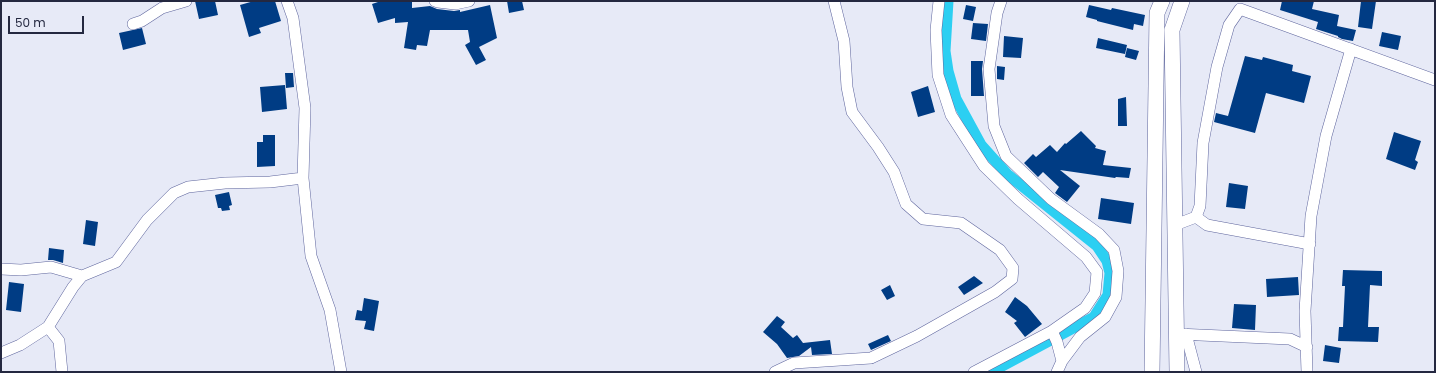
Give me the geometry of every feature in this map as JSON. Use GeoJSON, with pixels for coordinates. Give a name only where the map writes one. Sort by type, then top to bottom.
{"type":"FeatureCollection","features":[{"type":"Feature","properties":{"kind":"main road"},"geometry":{"type":"LineString","coordinates":[[1152,372],[1156,45],[1157,13],[1162,1]]}},
{"type":"Feature","properties":{"kind":"main road"},"geometry":{"type":"LineString","coordinates":[[1177,372],[1181,334],[1175,225],[1172,30],[1182,1]]}},
{"type":"Feature","properties":{"kind":"street"},"geometry":{"type":"LineString","coordinates":[[132,24],[142,21],[162,8],[186,1]]}},
{"type":"Feature","properties":{"kind":"street"},"geometry":{"type":"LineString","coordinates":[[287,1],[293,18],[305,108],[303,178],[311,256],[330,310],[341,372]]}},
{"type":"Feature","properties":{"kind":"street"},"geometry":{"type":"LineString","coordinates":[[435,1],[455,4],[469,1]]}},
{"type":"Feature","properties":{"kind":"street"},"geometry":{"type":"LineString","coordinates":[[775,372],[794,363],[872,358],[917,336],[996,292],[1012,279],[1013,268],[1000,250],[994,245],[961,223],[923,219],[906,204],[894,172],[878,147],[852,112],[847,87],[844,41],[834,1]]}},
{"type":"Feature","properties":{"kind":"street"},"geometry":{"type":"LineString","coordinates":[[939,1],[936,30],[938,75],[950,115],[984,166],[1018,199],[1086,257],[1096,272],[1095,293],[1085,308],[1054,336],[974,372]]}},
{"type":"Feature","properties":{"kind":"street"},"geometry":{"type":"LineString","coordinates":[[1001,1],[997,13],[990,69],[994,126],[1006,156],[1050,198],[1099,234],[1114,250],[1118,271],[1116,297],[1105,317],[1080,337],[1062,361],[1057,372]]}},
{"type":"Feature","properties":{"kind":"street"},"geometry":{"type":"LineString","coordinates":[[1175,225],[1196,217],[1200,206],[1203,143],[1217,68],[1229,25],[1240,9],[1435,80]]}},
{"type":"Feature","properties":{"kind":"street"},"geometry":{"type":"LineString","coordinates":[[1307,372],[1305,311],[1311,216],[1326,136],[1351,49]]}},
{"type":"Feature","properties":{"kind":"street"},"geometry":{"type":"LineString","coordinates":[[1,353],[20,344],[48,327],[72,287],[82,276],[116,262],[147,220],[174,193],[188,187],[225,183],[270,182],[303,178]]}},
{"type":"Feature","properties":{"kind":"street"},"geometry":{"type":"LineString","coordinates":[[1196,217],[1207,225],[1310,244]]}},
{"type":"Feature","properties":{"kind":"street"},"geometry":{"type":"LineString","coordinates":[[1,270],[51,267],[82,276]]}},
{"type":"Feature","properties":{"kind":"street"},"geometry":{"type":"LineString","coordinates":[[48,327],[58,341],[62,372]]}},
{"type":"Feature","properties":{"kind":"street"},"geometry":{"type":"LineString","coordinates":[[1196,372],[1181,334],[1290,339],[1307,347]]}},
{"type":"Feature","properties":{"kind":"street"},"geometry":{"type":"LineString","coordinates":[[1054,336],[1062,361]]}},
{"type":"Feature","properties":{"kind":"building"},"geometry":{"type":"Polygon","coordinates":[[[195,1],[215,1],[218,15],[199,19],[195,1]]]}},
{"type":"Feature","properties":{"kind":"building"},"geometry":{"type":"Polygon","coordinates":[[[254,1],[275,1],[281,21],[259,28],[261,33],[249,37],[240,5],[254,1]]]}},
{"type":"Feature","properties":{"kind":"building"},"geometry":{"type":"Polygon","coordinates":[[[381,1],[412,1],[412,8],[430,6],[437,9],[454,11],[460,10],[460,12],[490,5],[497,38],[479,47],[486,60],[476,65],[465,45],[470,42],[468,30],[430,30],[427,46],[417,45],[416,50],[404,48],[408,22],[395,23],[395,18],[378,23],[372,4],[381,1]]]}},
{"type":"Feature","properties":{"kind":"building"},"geometry":{"type":"Polygon","coordinates":[[[507,1],[522,1],[524,10],[509,13],[507,1]]]}},
{"type":"Feature","properties":{"kind":"building"},"geometry":{"type":"Polygon","coordinates":[[[1282,1],[1314,1],[1312,9],[1339,15],[1337,26],[1356,30],[1353,41],[1342,39],[1338,36],[1316,29],[1318,22],[1280,10],[1282,1]]]}},
{"type":"Feature","properties":{"kind":"building"},"geometry":{"type":"Polygon","coordinates":[[[1361,1],[1376,1],[1372,29],[1358,27],[1361,1]]]}},
{"type":"Feature","properties":{"kind":"building"},"geometry":{"type":"Polygon","coordinates":[[[966,5],[976,7],[973,21],[963,19],[966,5]]]}},
{"type":"Feature","properties":{"kind":"building"},"geometry":{"type":"Polygon","coordinates":[[[1089,5],[1145,15],[1143,26],[1134,24],[1133,30],[1086,17],[1089,5]]]}},
{"type":"Feature","properties":{"kind":"building"},"geometry":{"type":"Polygon","coordinates":[[[973,23],[988,24],[986,41],[971,39],[973,23]]]}},
{"type":"Feature","properties":{"kind":"building"},"geometry":{"type":"Polygon","coordinates":[[[142,28],[146,44],[123,50],[119,33],[142,28]]]}},
{"type":"Feature","properties":{"kind":"building"},"geometry":{"type":"Polygon","coordinates":[[[1382,32],[1401,36],[1398,50],[1379,46],[1382,32]]]}},
{"type":"Feature","properties":{"kind":"building"},"geometry":{"type":"Polygon","coordinates":[[[1004,36],[1023,38],[1021,58],[1003,57],[1004,36]]]}},
{"type":"Feature","properties":{"kind":"building"},"geometry":{"type":"Polygon","coordinates":[[[1098,38],[1127,45],[1125,54],[1096,48],[1098,38]]]}},
{"type":"Feature","properties":{"kind":"building"},"geometry":{"type":"Polygon","coordinates":[[[1127,48],[1139,51],[1136,60],[1125,57],[1127,48]]]}},
{"type":"Feature","properties":{"kind":"building"},"geometry":{"type":"Polygon","coordinates":[[[1245,56],[1262,60],[1263,57],[1293,65],[1292,71],[1311,76],[1304,103],[1266,93],[1255,133],[1214,122],[1216,113],[1228,116],[1245,56]]]}},
{"type":"Feature","properties":{"kind":"building"},"geometry":{"type":"Polygon","coordinates":[[[971,61],[983,61],[982,69],[984,96],[971,96],[971,61]]]}},
{"type":"Feature","properties":{"kind":"building"},"geometry":{"type":"Polygon","coordinates":[[[997,66],[1005,67],[1004,80],[997,79],[997,66]]]}},
{"type":"Feature","properties":{"kind":"building"},"geometry":{"type":"Polygon","coordinates":[[[285,73],[293,73],[294,87],[286,88],[285,73]]]}},
{"type":"Feature","properties":{"kind":"building"},"geometry":{"type":"Polygon","coordinates":[[[285,85],[287,109],[262,112],[260,87],[285,85]]]}},
{"type":"Feature","properties":{"kind":"building"},"geometry":{"type":"Polygon","coordinates":[[[928,86],[935,112],[918,117],[911,92],[928,86]]]}},
{"type":"Feature","properties":{"kind":"building"},"geometry":{"type":"Polygon","coordinates":[[[1126,97],[1127,126],[1118,126],[1118,99],[1126,97]]]}},
{"type":"Feature","properties":{"kind":"building"},"geometry":{"type":"Polygon","coordinates":[[[1081,131],[1096,146],[1095,148],[1106,151],[1103,165],[1131,168],[1129,178],[1115,178],[1060,170],[1080,186],[1067,202],[1055,193],[1059,187],[1043,172],[1038,177],[1024,163],[1033,154],[1036,157],[1050,145],[1057,152],[1065,143],[1066,144],[1081,131]]]}},
{"type":"Feature","properties":{"kind":"building"},"geometry":{"type":"Polygon","coordinates":[[[1394,132],[1421,141],[1415,160],[1418,162],[1415,170],[1386,159],[1394,132]]]}},
{"type":"Feature","properties":{"kind":"building"},"geometry":{"type":"Polygon","coordinates":[[[263,135],[275,135],[275,166],[257,167],[257,142],[263,142],[263,135]]]}},
{"type":"Feature","properties":{"kind":"building"},"geometry":{"type":"Polygon","coordinates":[[[1229,183],[1248,186],[1245,209],[1226,207],[1229,183]]]}},
{"type":"Feature","properties":{"kind":"building"},"geometry":{"type":"Polygon","coordinates":[[[229,192],[232,205],[229,206],[230,210],[222,211],[221,208],[218,208],[215,195],[229,192]]]}},
{"type":"Feature","properties":{"kind":"building"},"geometry":{"type":"Polygon","coordinates":[[[1101,198],[1134,203],[1131,224],[1098,219],[1101,198]]]}},
{"type":"Feature","properties":{"kind":"building"},"geometry":{"type":"Polygon","coordinates":[[[86,220],[98,222],[95,246],[83,244],[86,220]]]}},
{"type":"Feature","properties":{"kind":"building"},"geometry":{"type":"Polygon","coordinates":[[[49,248],[64,250],[63,263],[48,260],[49,248]]]}},
{"type":"Feature","properties":{"kind":"building"},"geometry":{"type":"Polygon","coordinates":[[[1343,270],[1382,271],[1382,286],[1370,285],[1368,327],[1379,327],[1378,342],[1338,341],[1339,327],[1343,327],[1345,286],[1342,286],[1343,270]]]}},
{"type":"Feature","properties":{"kind":"building"},"geometry":{"type":"Polygon","coordinates":[[[974,276],[983,283],[964,295],[958,287],[974,276]]]}},
{"type":"Feature","properties":{"kind":"building"},"geometry":{"type":"Polygon","coordinates":[[[1298,277],[1299,295],[1267,297],[1266,279],[1298,277]]]}},
{"type":"Feature","properties":{"kind":"building"},"geometry":{"type":"Polygon","coordinates":[[[9,282],[24,284],[21,312],[6,310],[9,282]]]}},
{"type":"Feature","properties":{"kind":"building"},"geometry":{"type":"Polygon","coordinates":[[[890,285],[895,296],[887,300],[881,290],[890,285]]]}},
{"type":"Feature","properties":{"kind":"building"},"geometry":{"type":"Polygon","coordinates":[[[1015,297],[1027,306],[1042,324],[1025,337],[1014,323],[1017,321],[1005,312],[1015,297]]]}},
{"type":"Feature","properties":{"kind":"building"},"geometry":{"type":"Polygon","coordinates":[[[364,298],[379,301],[374,331],[364,329],[366,321],[355,320],[357,310],[362,311],[364,298]]]}},
{"type":"Feature","properties":{"kind":"building"},"geometry":{"type":"Polygon","coordinates":[[[1234,304],[1256,305],[1255,330],[1232,328],[1234,304]]]}},
{"type":"Feature","properties":{"kind":"building"},"geometry":{"type":"Polygon","coordinates":[[[777,316],[785,322],[781,327],[793,338],[797,335],[803,343],[830,340],[832,354],[812,355],[811,347],[799,356],[787,358],[777,344],[763,332],[777,316]]]}},
{"type":"Feature","properties":{"kind":"building"},"geometry":{"type":"Polygon","coordinates":[[[888,335],[891,341],[871,350],[868,344],[888,335]]]}},
{"type":"Feature","properties":{"kind":"building"},"geometry":{"type":"Polygon","coordinates":[[[1325,345],[1341,348],[1339,363],[1323,361],[1325,345]]]}},
{"type":"Feature","properties":{"kind":"waterway"},"geometry":{"type":"LineString","coordinates":[[948,1],[945,51],[948,71],[956,99],[981,145],[1007,174],[1097,246],[1107,261],[1110,273],[1108,295],[1094,317],[991,372]]}}]}
